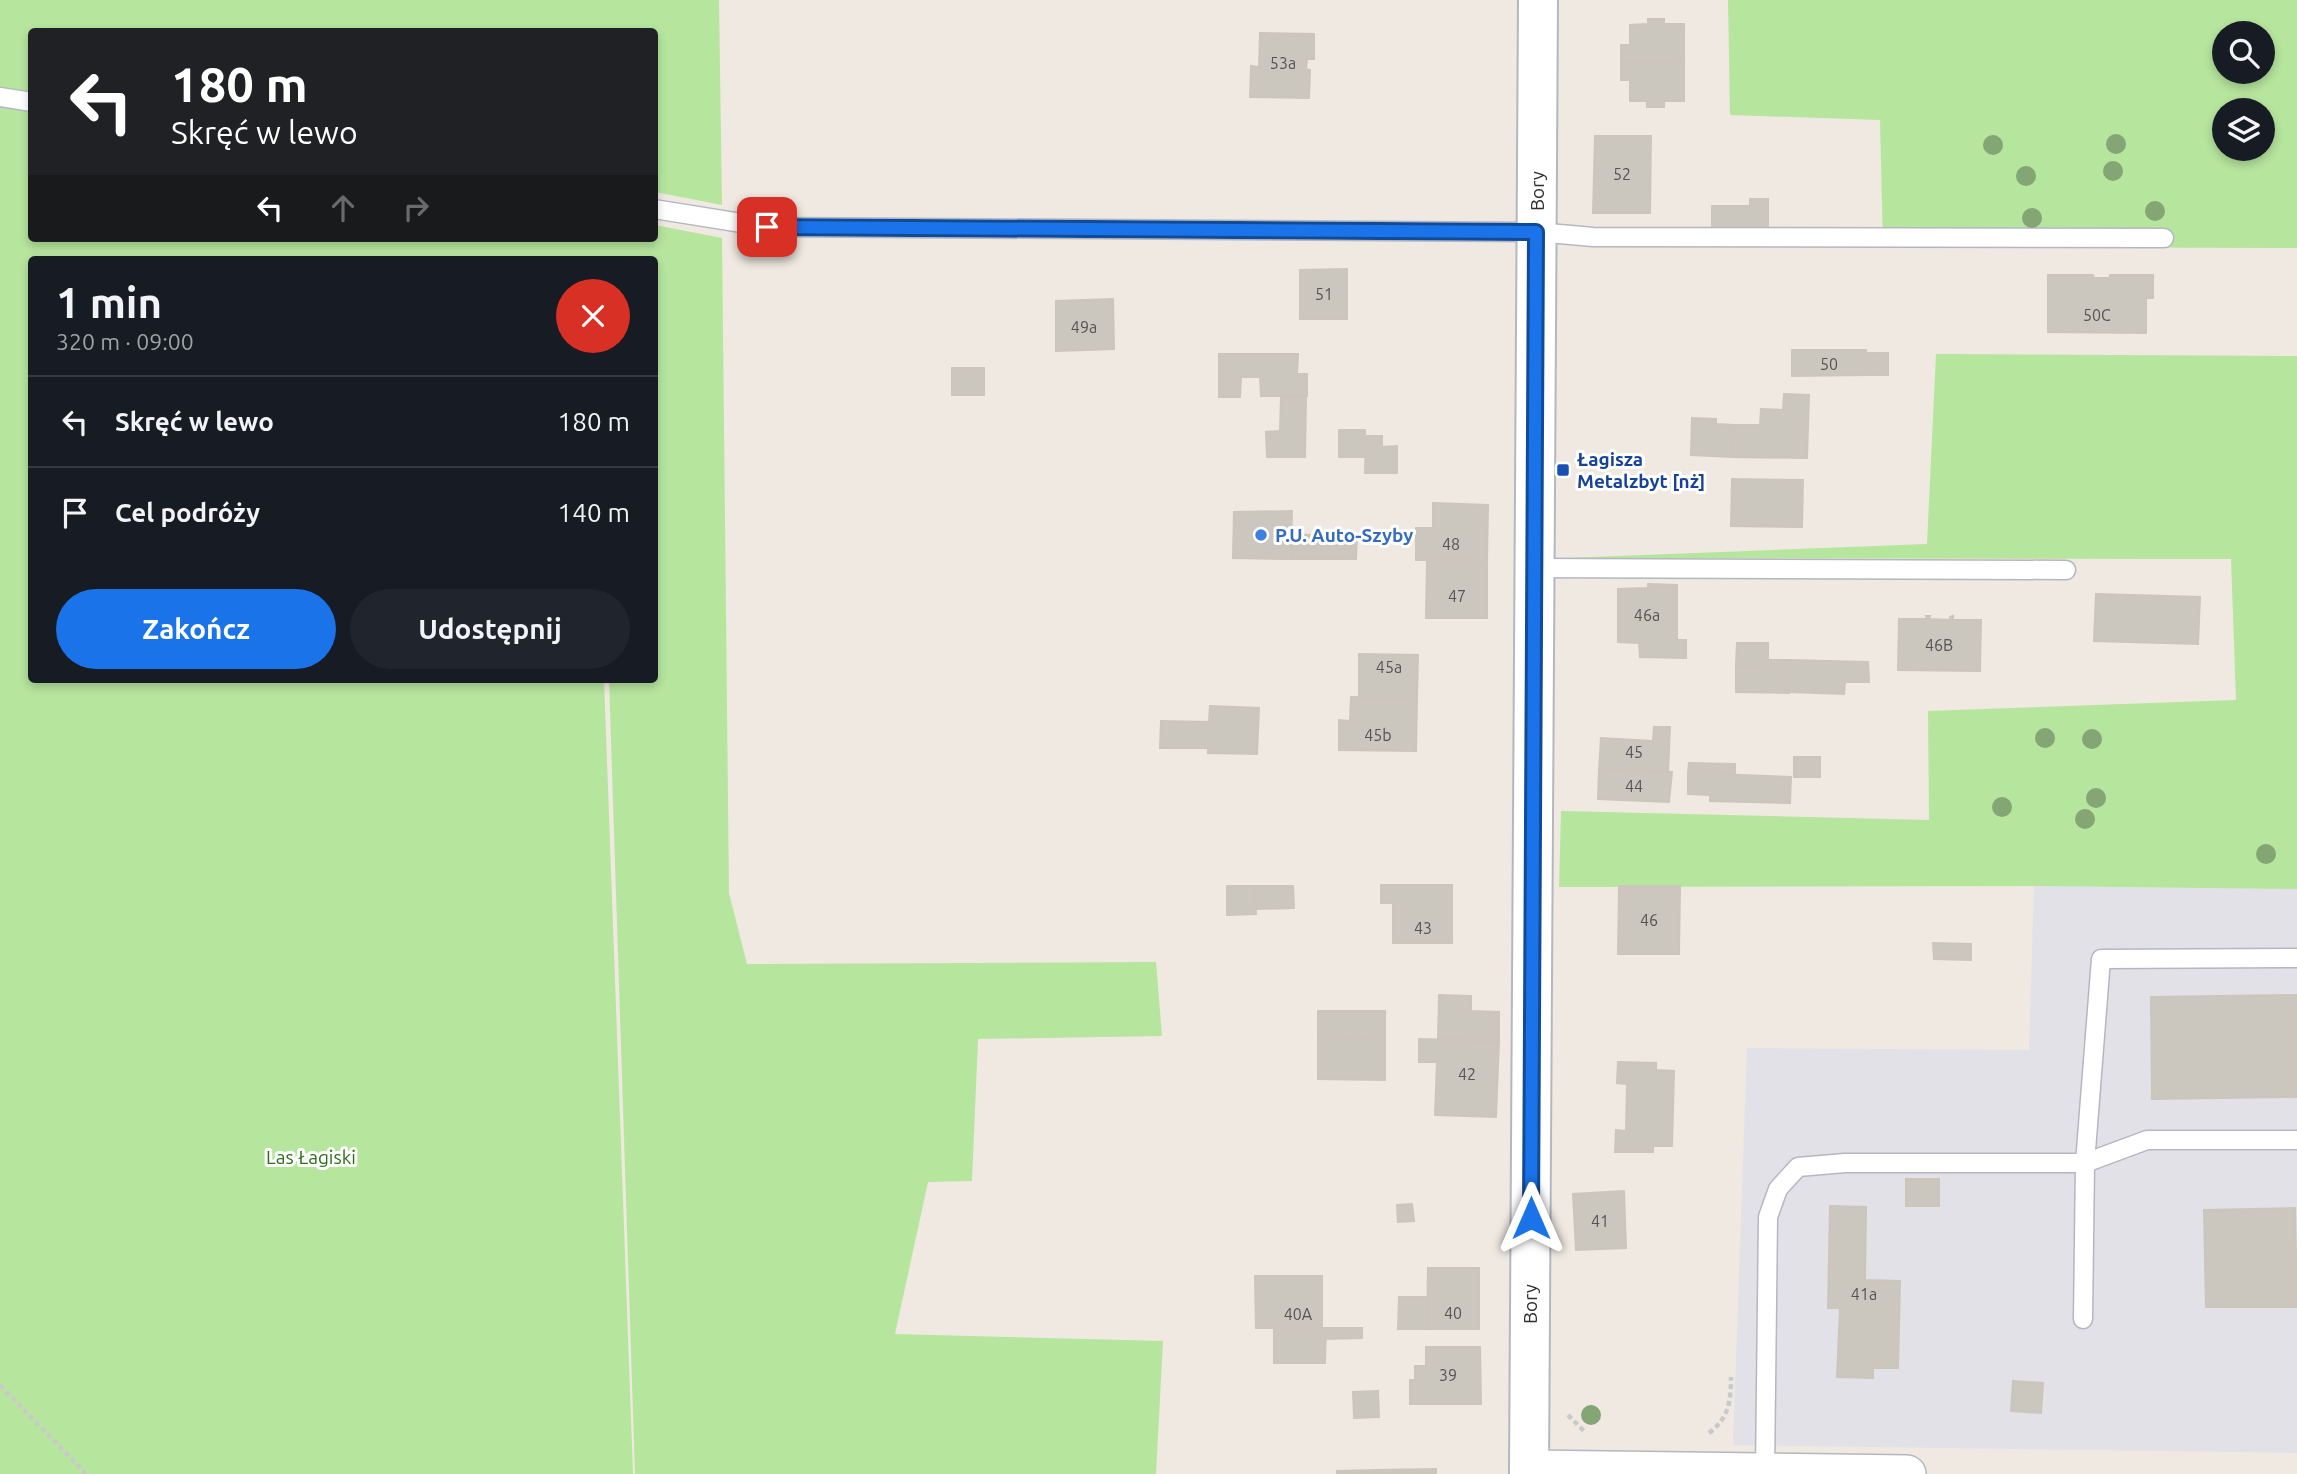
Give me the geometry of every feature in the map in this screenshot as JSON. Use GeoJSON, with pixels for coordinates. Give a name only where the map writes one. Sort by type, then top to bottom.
{"type":"FeatureCollection","features":[{"type":"Feature","properties":{"kind":"street","name":"Bory"},"geometry":{"type":"LineString","coordinates":[[1530,1472],[1538,0]]}},
{"type":"Feature","properties":{"kind":"street"},"geometry":{"type":"LineString","coordinates":[[1530,1472],[1907,1474]]}},
{"type":"Feature","properties":{"kind":"lane"},"geometry":{"type":"LineString","coordinates":[[0,97],[28,101]]}},
{"type":"Feature","properties":{"kind":"lane"},"geometry":{"type":"LineString","coordinates":[[658,210],[767,227],[1536,232],[1593,237],[2164,237]]}},
{"type":"Feature","properties":{"kind":"lane"},"geometry":{"type":"LineString","coordinates":[[1534,568],[2067,570]]}},
{"type":"Feature","properties":{"kind":"lane"},"geometry":{"type":"LineString","coordinates":[[2083,1319],[2085,1163],[2101,959],[2297,958]]}},
{"type":"Feature","properties":{"kind":"lane"},"geometry":{"type":"LineString","coordinates":[[1765,1472],[1768,1217],[1777,1189],[1798,1167],[1845,1163],[2085,1163],[2147,1140],[2297,1140]]}},
{"type":"Feature","properties":{"kind":"path"},"geometry":{"type":"LineString","coordinates":[[0,1385],[86,1474]]}},
{"type":"Feature","properties":{"kind":"shaded area"},"geometry":{"type":"Polygon","coordinates":[[[2034,886],[2297,889],[2297,1453],[1733,1445],[1747,1048],[2029,1050],[2034,886]]]}},
{"type":"Feature","properties":{"kind":"green space","name":"Las Łagiski"},"geometry":{"type":"Polygon","coordinates":[[[0,0],[719,0],[722,205],[658,193],[658,28],[28,28],[28,242],[658,242],[658,226],[722,238],[729,893],[747,964],[1156,962],[1162,1036],[978,1039],[972,1181],[928,1182],[895,1334],[1163,1341],[1156,1474],[635,1474],[609,683],[658,683],[658,256],[28,256],[28,683],[604,683],[633,1474],[0,1474],[0,0]]]}},
{"type":"Feature","properties":{"kind":"green space"},"geometry":{"type":"Polygon","coordinates":[[[1728,0],[2297,0],[2297,248],[1883,247],[1880,120],[1730,115],[1728,0]]]}},
{"type":"Feature","properties":{"kind":"green space"},"geometry":{"type":"Polygon","coordinates":[[[1936,354],[2297,356],[2297,889],[2034,886],[1559,887],[1561,811],[1929,820],[1928,711],[2236,700],[2231,559],[1566,558],[1927,544],[1936,354]]]}},
{"type":"Feature","properties":{"kind":"building"},"geometry":{"type":"Polygon","coordinates":[[[1648,19],[1664,19],[1664,24],[1684,24],[1684,62],[1621,63],[1621,45],[1630,45],[1630,25],[1648,24],[1648,19]]]}},
{"type":"Feature","properties":{"kind":"building"},"geometry":{"type":"Polygon","coordinates":[[[1260,33],[1314,34],[1314,59],[1307,59],[1306,69],[1310,70],[1309,98],[1250,97],[1251,66],[1259,67],[1260,33]]]}},
{"type":"Feature","properties":{"kind":"building"},"geometry":{"type":"Polygon","coordinates":[[[1684,62],[1684,101],[1664,101],[1664,107],[1647,107],[1647,101],[1630,101],[1630,80],[1621,80],[1621,63],[1684,62]]]}},
{"type":"Feature","properties":{"kind":"building"},"geometry":{"type":"Polygon","coordinates":[[[1595,136],[1651,136],[1650,213],[1593,213],[1595,136]]]}},
{"type":"Feature","properties":{"kind":"building"},"geometry":{"type":"Polygon","coordinates":[[[1750,199],[1768,199],[1768,230],[1712,230],[1712,206],[1750,206],[1750,199]]]}},
{"type":"Feature","properties":{"kind":"building"},"geometry":{"type":"Polygon","coordinates":[[[1347,269],[1347,319],[1300,319],[1300,270],[1347,269]]]}},
{"type":"Feature","properties":{"kind":"building"},"geometry":{"type":"Polygon","coordinates":[[[2048,275],[2093,275],[2094,278],[2110,278],[2110,275],[2153,275],[2153,298],[2146,298],[2146,333],[2048,332],[2048,275]]]}},
{"type":"Feature","properties":{"kind":"building"},"geometry":{"type":"Polygon","coordinates":[[[1113,299],[1114,349],[1056,351],[1056,301],[1113,299]]]}},
{"type":"Feature","properties":{"kind":"building"},"geometry":{"type":"Polygon","coordinates":[[[1792,350],[1866,350],[1866,375],[1792,376],[1792,350]]]}},
{"type":"Feature","properties":{"kind":"building"},"geometry":{"type":"Polygon","coordinates":[[[1866,353],[1888,353],[1888,375],[1866,375],[1866,353]]]}},
{"type":"Feature","properties":{"kind":"building"},"geometry":{"type":"Polygon","coordinates":[[[1219,354],[1298,354],[1297,374],[1307,374],[1307,396],[1261,396],[1260,377],[1241,377],[1240,397],[1219,397],[1219,354]]]}},
{"type":"Feature","properties":{"kind":"building"},"geometry":{"type":"Polygon","coordinates":[[[952,368],[984,368],[984,395],[952,395],[952,368]]]}},
{"type":"Feature","properties":{"kind":"building"},"geometry":{"type":"Polygon","coordinates":[[[1784,394],[1809,395],[1807,458],[1732,457],[1734,425],[1760,425],[1761,409],[1783,410],[1784,394]]]}},
{"type":"Feature","properties":{"kind":"building"},"geometry":{"type":"Polygon","coordinates":[[[1306,396],[1305,457],[1267,457],[1266,432],[1280,431],[1281,397],[1306,396]]]}},
{"type":"Feature","properties":{"kind":"building"},"geometry":{"type":"Polygon","coordinates":[[[1692,418],[1716,419],[1716,424],[1734,425],[1732,457],[1691,455],[1692,418]]]}},
{"type":"Feature","properties":{"kind":"building"},"geometry":{"type":"Polygon","coordinates":[[[1339,430],[1365,430],[1366,457],[1339,457],[1339,430]]]}},
{"type":"Feature","properties":{"kind":"building"},"geometry":{"type":"Polygon","coordinates":[[[1366,436],[1382,436],[1382,447],[1397,446],[1397,473],[1365,473],[1366,436]]]}},
{"type":"Feature","properties":{"kind":"building"},"geometry":{"type":"Polygon","coordinates":[[[1732,479],[1803,480],[1802,527],[1731,526],[1732,479]]]}},
{"type":"Feature","properties":{"kind":"building"},"geometry":{"type":"Polygon","coordinates":[[[1433,503],[1488,505],[1487,560],[1416,560],[1416,528],[1433,528],[1433,503]]]}},
{"type":"Feature","properties":{"kind":"building"},"geometry":{"type":"Polygon","coordinates":[[[1292,511],[1291,559],[1233,558],[1234,512],[1292,511]]]}},
{"type":"Feature","properties":{"kind":"building"},"geometry":{"type":"Polygon","coordinates":[[[1357,534],[1356,559],[1291,559],[1292,535],[1357,534]]]}},
{"type":"Feature","properties":{"kind":"building"},"geometry":{"type":"Polygon","coordinates":[[[1427,560],[1487,560],[1487,618],[1426,618],[1427,560]]]}},
{"type":"Feature","properties":{"kind":"building"},"geometry":{"type":"Polygon","coordinates":[[[1648,584],[1677,585],[1677,640],[1686,640],[1686,658],[1640,657],[1639,643],[1618,642],[1618,589],[1648,588],[1648,584]]]}},
{"type":"Feature","properties":{"kind":"building"},"geometry":{"type":"Polygon","coordinates":[[[2096,594],[2200,597],[2198,644],[2094,641],[2096,594]]]}},
{"type":"Feature","properties":{"kind":"building"},"geometry":{"type":"Polygon","coordinates":[[[1926,616],[1930,616],[1929,619],[1950,620],[1953,616],[1953,620],[1981,620],[1980,671],[1898,670],[1899,619],[1927,619],[1926,616]]]}},
{"type":"Feature","properties":{"kind":"building"},"geometry":{"type":"Polygon","coordinates":[[[1737,643],[1768,643],[1768,660],[1765,660],[1765,666],[1736,665],[1737,643]]]}},
{"type":"Feature","properties":{"kind":"building"},"geometry":{"type":"Polygon","coordinates":[[[1359,654],[1418,655],[1417,698],[1359,697],[1359,654]]]}},
{"type":"Feature","properties":{"kind":"building"},"geometry":{"type":"Polygon","coordinates":[[[1765,660],[1789,660],[1789,693],[1736,692],[1736,665],[1765,666],[1765,660]]]}},
{"type":"Feature","properties":{"kind":"building"},"geometry":{"type":"Polygon","coordinates":[[[1789,660],[1868,662],[1869,682],[1845,682],[1844,694],[1789,692],[1789,660]]]}},
{"type":"Feature","properties":{"kind":"building"},"geometry":{"type":"Polygon","coordinates":[[[1351,697],[1417,698],[1416,751],[1339,750],[1339,720],[1350,721],[1351,697]]]}},
{"type":"Feature","properties":{"kind":"building"},"geometry":{"type":"Polygon","coordinates":[[[1210,706],[1259,708],[1257,754],[1208,753],[1208,748],[1160,748],[1161,721],[1209,722],[1210,706]]]}},
{"type":"Feature","properties":{"kind":"building"},"geometry":{"type":"Polygon","coordinates":[[[1654,727],[1670,727],[1668,772],[1599,770],[1601,738],[1653,741],[1654,727]]]}},
{"type":"Feature","properties":{"kind":"building"},"geometry":{"type":"Polygon","coordinates":[[[1794,757],[1820,757],[1820,777],[1794,777],[1794,757]]]}},
{"type":"Feature","properties":{"kind":"building"},"geometry":{"type":"Polygon","coordinates":[[[1689,763],[1735,764],[1735,774],[1688,773],[1689,763]]]}},
{"type":"Feature","properties":{"kind":"building"},"geometry":{"type":"Polygon","coordinates":[[[1599,770],[1672,772],[1669,802],[1598,799],[1599,770]]]}},
{"type":"Feature","properties":{"kind":"building"},"geometry":{"type":"Polygon","coordinates":[[[1688,773],[1791,777],[1790,803],[1710,801],[1710,795],[1688,794],[1688,773]]]}},
{"type":"Feature","properties":{"kind":"building"},"geometry":{"type":"Polygon","coordinates":[[[1381,885],[1452,885],[1452,943],[1393,943],[1393,903],[1381,903],[1381,885]]]}},
{"type":"Feature","properties":{"kind":"building"},"geometry":{"type":"Polygon","coordinates":[[[1227,886],[1255,886],[1256,914],[1227,915],[1227,886]]]}},
{"type":"Feature","properties":{"kind":"building"},"geometry":{"type":"Polygon","coordinates":[[[1255,886],[1293,886],[1294,908],[1256,909],[1255,886]]]}},
{"type":"Feature","properties":{"kind":"building"},"geometry":{"type":"Polygon","coordinates":[[[1619,886],[1680,886],[1679,954],[1618,954],[1619,886]]]}},
{"type":"Feature","properties":{"kind":"building"},"geometry":{"type":"Polygon","coordinates":[[[1933,943],[1971,944],[1971,960],[1934,959],[1933,943]]]}},
{"type":"Feature","properties":{"kind":"building"},"geometry":{"type":"Polygon","coordinates":[[[1439,995],[1471,996],[1471,1011],[1499,1012],[1499,1041],[1438,1039],[1439,995]]]}},
{"type":"Feature","properties":{"kind":"building"},"geometry":{"type":"Polygon","coordinates":[[[2297,995],[2297,1097],[2152,1099],[2151,997],[2297,995]]]}},
{"type":"Feature","properties":{"kind":"building"},"geometry":{"type":"Polygon","coordinates":[[[1318,1011],[1385,1011],[1385,1038],[1318,1037],[1318,1011]]]}},
{"type":"Feature","properties":{"kind":"building"},"geometry":{"type":"Polygon","coordinates":[[[1318,1037],[1385,1038],[1385,1080],[1318,1079],[1318,1037]]]}},
{"type":"Feature","properties":{"kind":"building"},"geometry":{"type":"Polygon","coordinates":[[[1419,1039],[1499,1041],[1496,1117],[1435,1115],[1437,1062],[1419,1062],[1419,1039]]]}},
{"type":"Feature","properties":{"kind":"building"},"geometry":{"type":"Polygon","coordinates":[[[1618,1062],[1656,1063],[1656,1070],[1674,1071],[1672,1146],[1653,1146],[1653,1152],[1615,1152],[1616,1130],[1626,1131],[1627,1084],[1617,1083],[1618,1062]]]}},
{"type":"Feature","properties":{"kind":"building"},"geometry":{"type":"Polygon","coordinates":[[[1906,1179],[1939,1179],[1939,1206],[1906,1206],[1906,1179]]]}},
{"type":"Feature","properties":{"kind":"building"},"geometry":{"type":"Polygon","coordinates":[[[1624,1191],[1626,1248],[1576,1250],[1573,1194],[1624,1191]]]}},
{"type":"Feature","properties":{"kind":"building"},"geometry":{"type":"Polygon","coordinates":[[[1412,1204],[1414,1221],[1398,1222],[1397,1205],[1412,1204]]]}},
{"type":"Feature","properties":{"kind":"building"},"geometry":{"type":"Polygon","coordinates":[[[1830,1206],[1866,1207],[1865,1280],[1900,1281],[1898,1368],[1873,1368],[1873,1378],[1837,1377],[1840,1308],[1828,1308],[1830,1206]]]}},
{"type":"Feature","properties":{"kind":"building"},"geometry":{"type":"Polygon","coordinates":[[[2295,1208],[2297,1307],[2206,1307],[2204,1210],[2295,1208]]]}},
{"type":"Feature","properties":{"kind":"building"},"geometry":{"type":"Polygon","coordinates":[[[1428,1268],[1479,1268],[1479,1329],[1427,1329],[1428,1268]]]}},
{"type":"Feature","properties":{"kind":"building"},"geometry":{"type":"Polygon","coordinates":[[[1255,1276],[1322,1276],[1322,1328],[1256,1328],[1255,1276]]]}},
{"type":"Feature","properties":{"kind":"building"},"geometry":{"type":"Polygon","coordinates":[[[1399,1297],[1428,1297],[1427,1329],[1398,1329],[1399,1297]]]}},
{"type":"Feature","properties":{"kind":"building"},"geometry":{"type":"Polygon","coordinates":[[[1274,1328],[1326,1328],[1325,1363],[1274,1363],[1274,1328]]]}},
{"type":"Feature","properties":{"kind":"building"},"geometry":{"type":"Polygon","coordinates":[[[1326,1328],[1362,1328],[1362,1338],[1325,1339],[1326,1328]]]}},
{"type":"Feature","properties":{"kind":"building"},"geometry":{"type":"Polygon","coordinates":[[[1426,1347],[1480,1347],[1481,1404],[1410,1404],[1410,1380],[1415,1380],[1415,1366],[1426,1366],[1426,1347]]]}},
{"type":"Feature","properties":{"kind":"building"},"geometry":{"type":"Polygon","coordinates":[[[2013,1381],[2043,1383],[2041,1413],[2011,1411],[2013,1381]]]}},
{"type":"Feature","properties":{"kind":"building"},"geometry":{"type":"Polygon","coordinates":[[[1378,1391],[1379,1417],[1354,1418],[1353,1392],[1378,1391]]]}},
{"type":"Feature","properties":{"kind":"building"},"geometry":{"type":"Polygon","coordinates":[[[1436,1469],[1436,1474],[1376,1474],[1376,1470],[1436,1469]]]}},
{"type":"Feature","properties":{"kind":"building"},"geometry":{"type":"Polygon","coordinates":[[[1376,1470],[1376,1474],[1337,1474],[1337,1471],[1376,1470]]]}},
{"type":"Feature","properties":{"kind":"place","name":"Łagisza Metalzbyt [nż]"},"geometry":{"type":"Point","coordinates":[1563,470]}},
{"type":"Feature","properties":{"kind":"place","name":"P.U. Auto-Szyby"},"geometry":{"type":"Point","coordinates":[1261,535]}},
{"type":"Feature","properties":{"kind":"route"},"geometry":{"type":"LineString","coordinates":[[767,227],[1536,232],[1531,1218]]}}]}
